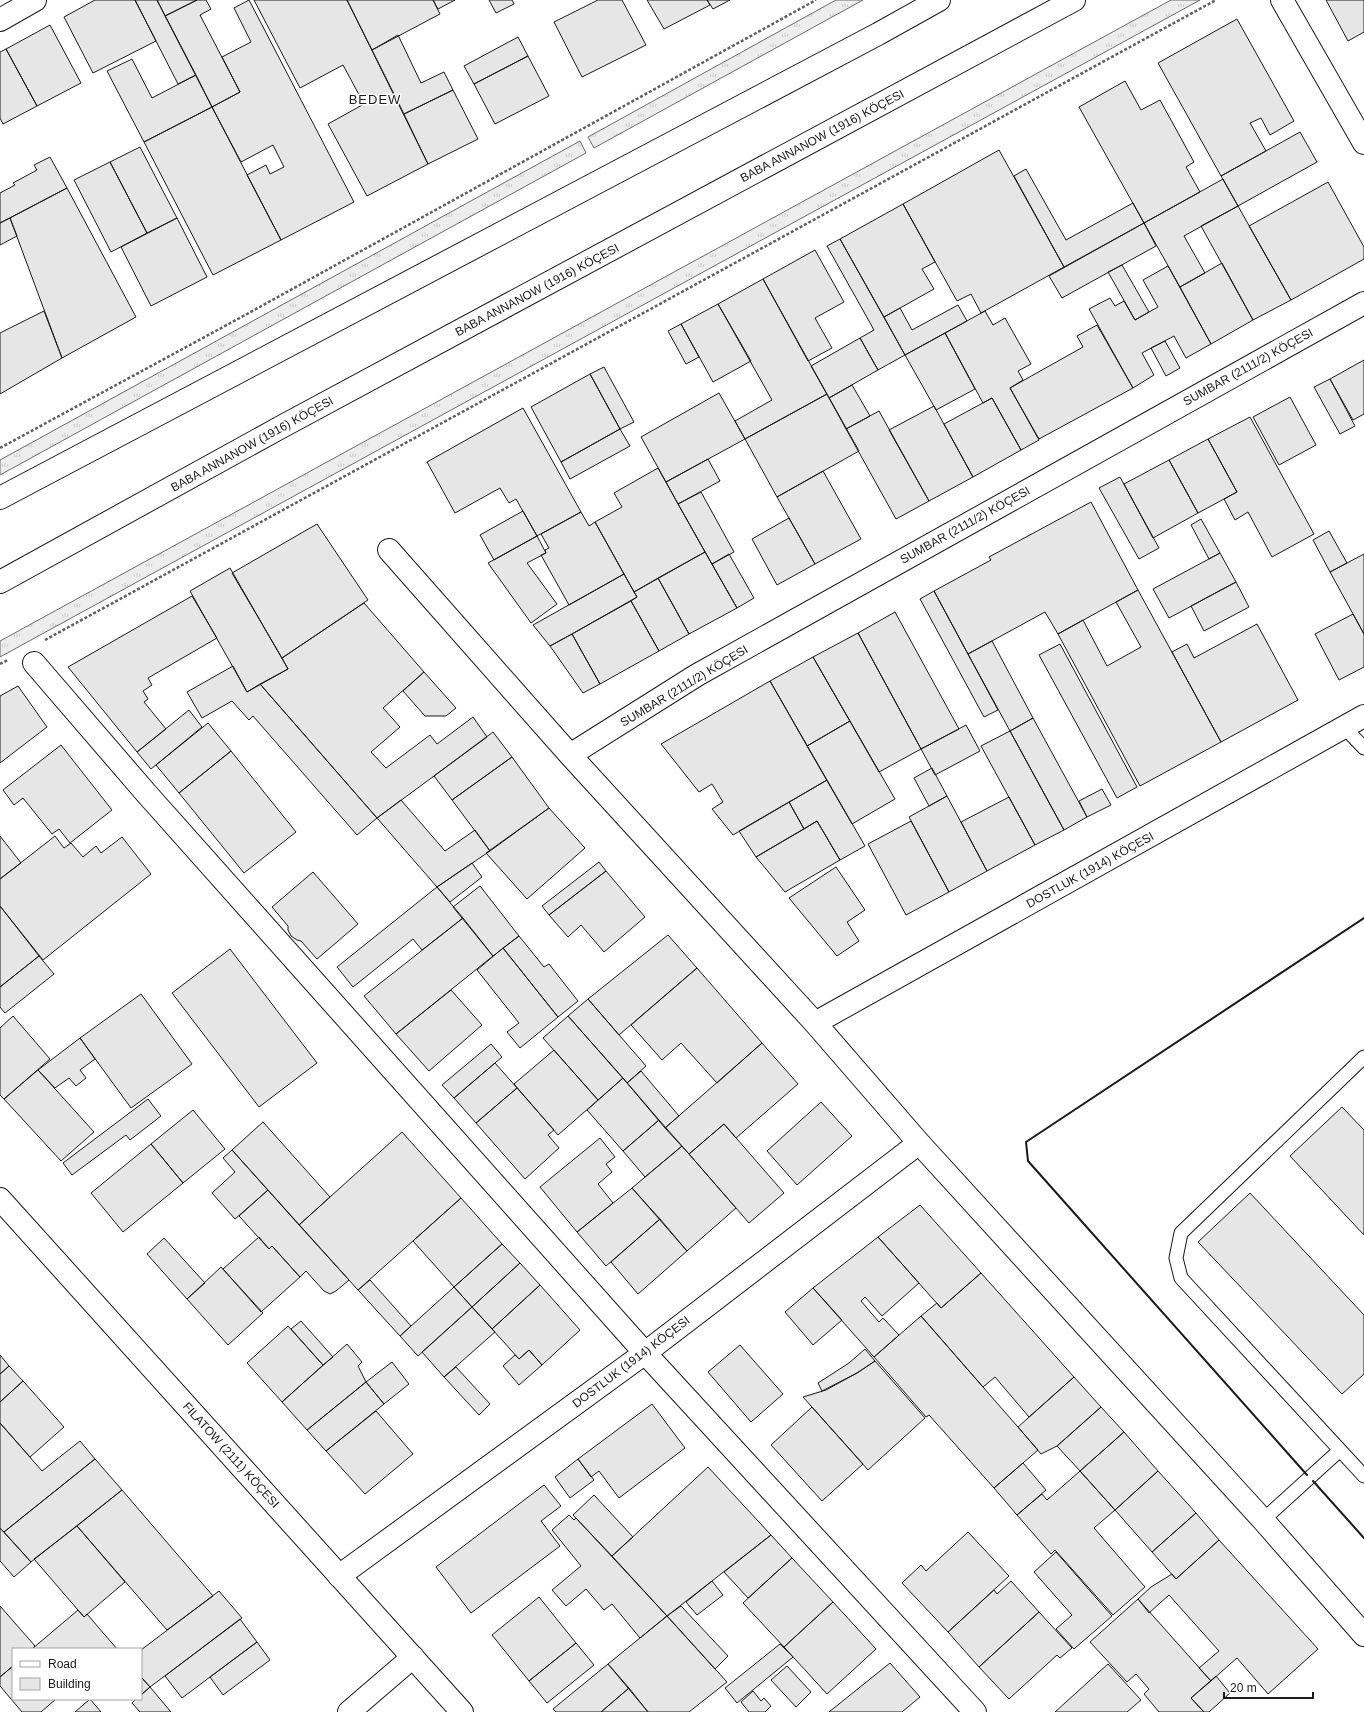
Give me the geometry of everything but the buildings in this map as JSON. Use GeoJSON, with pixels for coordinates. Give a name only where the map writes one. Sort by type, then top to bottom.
{"type":"FeatureCollection","features":[{"type":"Feature","properties":{"kind":"street"},"geometry":{"type":"LineString","coordinates":[[0,20],[35,0]]}},
{"type":"Feature","properties":{"kind":"street"},"geometry":{"type":"LineString","coordinates":[[0,498],[878,34],[939,0]]}},
{"type":"Feature","properties":{"kind":"street","name":"BABA ANNANOW (1916) KÖÇESI"},"geometry":{"type":"LineString","coordinates":[[0,582],[297,419],[1074,0]]}},
{"type":"Feature","properties":{"kind":"street"},"geometry":{"type":"LineString","coordinates":[[1282,0],[1364,143]]}},
{"type":"Feature","properties":{"kind":"street","name":"SUMBAR (2111/2) KÖÇESI"},"geometry":{"type":"LineString","coordinates":[[570,755],[697,675],[1364,302]]}},
{"type":"Feature","properties":{"kind":"street"},"geometry":{"type":"LineString","coordinates":[[389,550],[570,755],[815,1023],[919,1143],[1263,1520],[1364,1635]]}},
{"type":"Feature","properties":{"kind":"street"},"geometry":{"type":"LineString","coordinates":[[37,653],[151,799],[644,1353],[975,1712]]}},
{"type":"Feature","properties":{"kind":"street","name":"DOSTLUK (1914) KÖÇESI"},"geometry":{"type":"LineString","coordinates":[[815,1023],[1364,716]]}},
{"type":"Feature","properties":{"kind":"street","name":"DOSTLUK (1914) KÖÇESI"},"geometry":{"type":"LineString","coordinates":[[339,1576],[644,1353],[919,1143]]}},
{"type":"Feature","properties":{"kind":"street","name":"FILATOW (2111) KÖÇESI"},"geometry":{"type":"LineString","coordinates":[[0,1199],[462,1712]]}},
{"type":"Feature","properties":{"kind":"street"},"geometry":{"type":"LineString","coordinates":[[349,1712],[412,1657]]}},
{"type":"Feature","properties":{"kind":"lane"},"geometry":{"type":"LineString","coordinates":[[1344,727],[1364,748]]}},
{"type":"Feature","properties":{"kind":"lane"},"geometry":{"type":"LineString","coordinates":[[1364,1057],[1181,1233],[1176,1258],[1181,1278],[1364,1476]]}},
{"type":"Feature","properties":{"kind":"lane"},"geometry":{"type":"LineString","coordinates":[[1263,1520],[1340,1450]]}},
{"type":"Feature","properties":{"kind":"path"},"geometry":{"type":"LineString","coordinates":[[0,448],[816,0]]}},
{"type":"Feature","properties":{"kind":"path"},"geometry":{"type":"LineString","coordinates":[[37,653],[1216,0]]}},
{"type":"Feature","properties":{"kind":"path"},"geometry":{"type":"LineString","coordinates":[[0,664],[13,657]]}},
{"type":"Feature","properties":{"kind":"green space"},"geometry":{"type":"Polygon","coordinates":[[[836,0],[863,0],[594,148],[588,137],[836,0]]]}},
{"type":"Feature","properties":{"kind":"green space"},"geometry":{"type":"Polygon","coordinates":[[[1171,0],[1200,0],[0,657],[0,641],[1171,0]]]}},
{"type":"Feature","properties":{"kind":"green space"},"geometry":{"type":"Polygon","coordinates":[[[580,141],[586,153],[0,475],[0,460],[580,141]]]}},
{"type":"Feature","properties":{"kind":"wall"},"geometry":{"type":"LineString","coordinates":[[1307,1475],[1028,1161],[1026,1142],[1364,918]]}},
{"type":"Feature","properties":{"kind":"wall"},"geometry":{"type":"LineString","coordinates":[[1313,1481],[1364,1538]]}},
{"type":"Feature","properties":{"kind":"district","name":"BEDEW"},"geometry":{"type":"Point","coordinates":[375,99]}}]}
